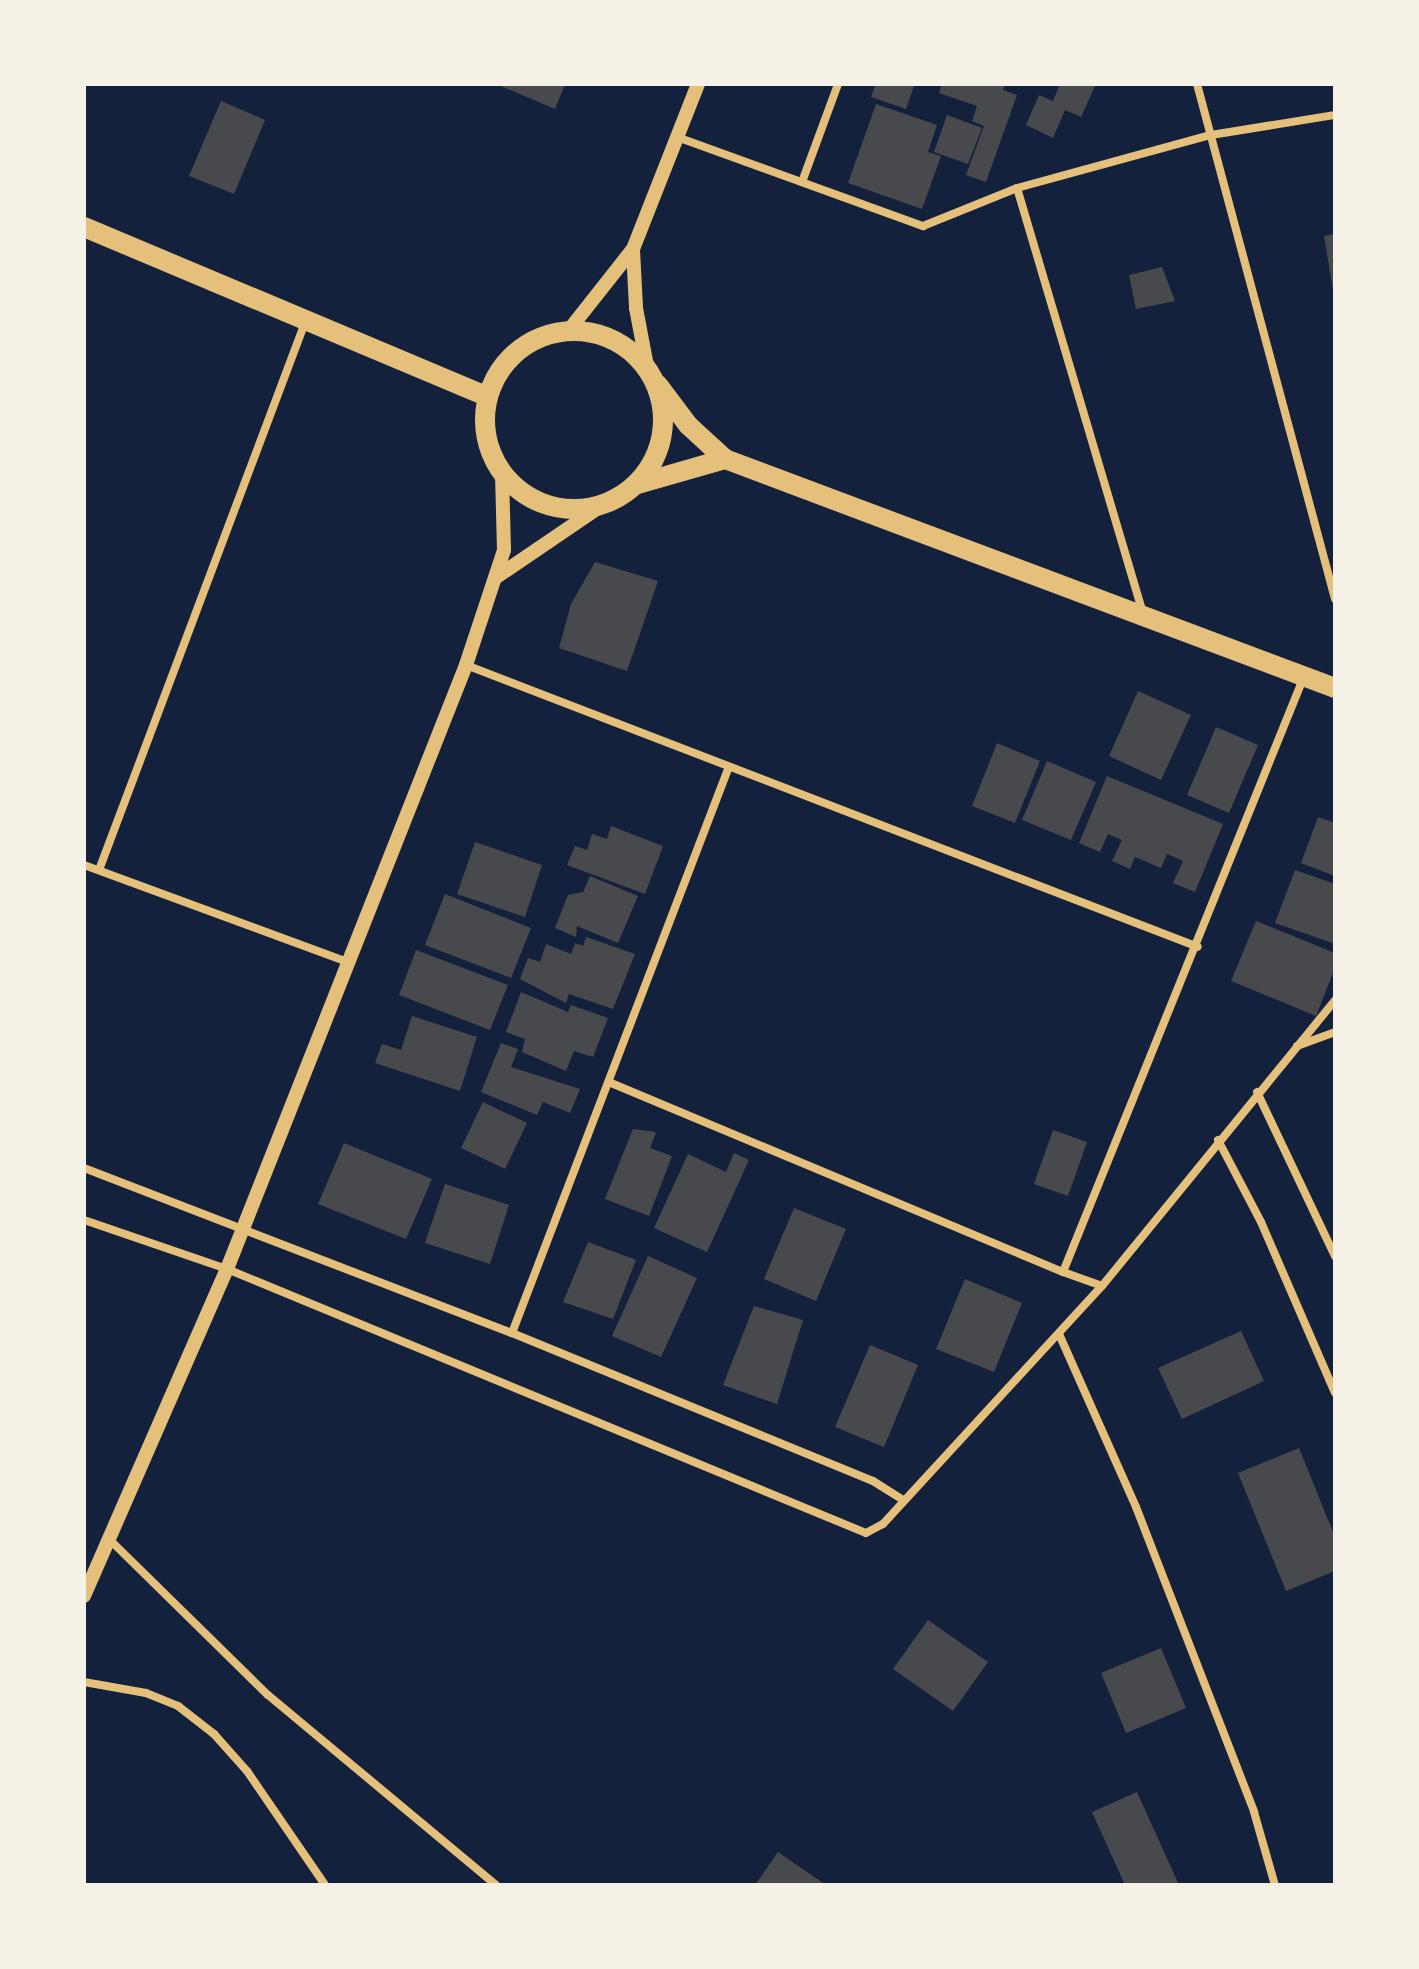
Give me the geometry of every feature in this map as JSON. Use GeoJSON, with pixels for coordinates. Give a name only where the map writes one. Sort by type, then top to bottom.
{"type":"FeatureCollection","features":[{"type":"Feature","properties":{"kind":"main road"},"geometry":{"type":"LineString","coordinates":[[84,227],[487,396]]}},
{"type":"Feature","properties":{"kind":"main road"},"geometry":{"type":"LineString","coordinates":[[725,459],[638,484],[601,506],[565,509],[529,498],[502,474],[489,449],[487,396],[516,351],[541,336],[569,330],[598,333],[626,345],[647,366],[688,425],[725,459],[1335,688]]}},
{"type":"Feature","properties":{"kind":"main road"},"geometry":{"type":"LineString","coordinates":[[638,484],[660,443],[665,419],[658,385]]}},
{"type":"Feature","properties":{"kind":"street"},"geometry":{"type":"LineString","coordinates":[[569,330],[633,249],[698,84]]}},
{"type":"Feature","properties":{"kind":"street"},"geometry":{"type":"LineString","coordinates":[[802,182],[838,84]]}},
{"type":"Feature","properties":{"kind":"street"},"geometry":{"type":"LineString","coordinates":[[1197,84],[1335,599]]}},
{"type":"Feature","properties":{"kind":"street"},"geometry":{"type":"LineString","coordinates":[[677,137],[915,226],[1017,188],[1211,135],[1335,115]]}},
{"type":"Feature","properties":{"kind":"street"},"geometry":{"type":"LineString","coordinates":[[1017,188],[1145,618]]}},
{"type":"Feature","properties":{"kind":"street"},"geometry":{"type":"LineString","coordinates":[[633,249],[647,366]]}},
{"type":"Feature","properties":{"kind":"street"},"geometry":{"type":"LineString","coordinates":[[99,870],[306,319]]}},
{"type":"Feature","properties":{"kind":"street"},"geometry":{"type":"LineString","coordinates":[[84,1596],[244,1228],[352,964],[466,665],[498,576],[505,524],[502,474]]}},
{"type":"Feature","properties":{"kind":"street"},"geometry":{"type":"LineString","coordinates":[[498,576],[601,506]]}},
{"type":"Feature","properties":{"kind":"street"},"geometry":{"type":"LineString","coordinates":[[466,665],[728,769],[1198,947]]}},
{"type":"Feature","properties":{"kind":"street"},"geometry":{"type":"LineString","coordinates":[[1063,1272],[1198,947],[1303,678]]}},
{"type":"Feature","properties":{"kind":"street"},"geometry":{"type":"LineString","coordinates":[[512,1333],[611,1083],[728,769]]}},
{"type":"Feature","properties":{"kind":"street"},"geometry":{"type":"LineString","coordinates":[[84,865],[352,964]]}},
{"type":"Feature","properties":{"kind":"street"},"geometry":{"type":"LineString","coordinates":[[84,1220],[227,1269],[859,1532],[883,1524],[902,1499],[1102,1286],[1335,1000]]}},
{"type":"Feature","properties":{"kind":"street"},"geometry":{"type":"LineString","coordinates":[[1296,1046],[1335,1032]]}},
{"type":"Feature","properties":{"kind":"street"},"geometry":{"type":"LineString","coordinates":[[611,1083],[1102,1286]]}},
{"type":"Feature","properties":{"kind":"street"},"geometry":{"type":"LineString","coordinates":[[1257,1092],[1335,1256]]}},
{"type":"Feature","properties":{"kind":"street"},"geometry":{"type":"LineString","coordinates":[[1218,1140],[1261,1222],[1335,1393]]}},
{"type":"Feature","properties":{"kind":"street"},"geometry":{"type":"LineString","coordinates":[[84,1168],[512,1333],[873,1481],[902,1499]]}},
{"type":"Feature","properties":{"kind":"street"},"geometry":{"type":"LineString","coordinates":[[1059,1334],[1136,1507],[1254,1812],[1275,1885]]}},
{"type":"Feature","properties":{"kind":"street"},"geometry":{"type":"LineString","coordinates":[[110,1540],[288,1713],[496,1885]]}},
{"type":"Feature","properties":{"kind":"street"},"geometry":{"type":"LineString","coordinates":[[84,1682],[146,1693],[178,1706],[214,1734],[247,1771],[325,1885]]}},
{"type":"Feature","properties":{"kind":"building"},"geometry":{"type":"Polygon","coordinates":[[[496,84],[565,84],[555,109],[496,84]]]}},
{"type":"Feature","properties":{"kind":"building"},"geometry":{"type":"Polygon","coordinates":[[[876,84],[914,86],[906,109],[871,97],[876,84]]]}},
{"type":"Feature","properties":{"kind":"building"},"geometry":{"type":"Polygon","coordinates":[[[942,84],[1005,84],[1003,90],[1017,95],[986,182],[966,175],[984,126],[972,121],[977,106],[939,93],[942,84]]]}},
{"type":"Feature","properties":{"kind":"building"},"geometry":{"type":"Polygon","coordinates":[[[1060,84],[1096,84],[1081,117],[1065,110],[1053,138],[1026,125],[1039,95],[1053,101],[1060,84]]]}},
{"type":"Feature","properties":{"kind":"building"},"geometry":{"type":"Polygon","coordinates":[[[221,101],[265,120],[234,194],[189,176],[221,101]]]}},
{"type":"Feature","properties":{"kind":"building"},"geometry":{"type":"Polygon","coordinates":[[[876,104],[937,125],[928,152],[941,156],[922,209],[848,183],[876,104]]]}},
{"type":"Feature","properties":{"kind":"building"},"geometry":{"type":"Polygon","coordinates":[[[947,115],[982,128],[968,164],[934,152],[947,115]]]}},
{"type":"Feature","properties":{"kind":"building"},"geometry":{"type":"Polygon","coordinates":[[[1335,234],[1335,290],[1333,290],[1324,236],[1335,234]]]}},
{"type":"Feature","properties":{"kind":"building"},"geometry":{"type":"Polygon","coordinates":[[[1162,267],[1175,301],[1136,309],[1129,275],[1162,267]]]}},
{"type":"Feature","properties":{"kind":"building"},"geometry":{"type":"Polygon","coordinates":[[[595,562],[658,581],[627,671],[559,648],[571,604],[595,562]]]}},
{"type":"Feature","properties":{"kind":"building"},"geometry":{"type":"Polygon","coordinates":[[[1138,691],[1191,715],[1161,780],[1109,756],[1138,691]]]}},
{"type":"Feature","properties":{"kind":"building"},"geometry":{"type":"Polygon","coordinates":[[[1216,727],[1258,745],[1229,813],[1187,795],[1216,727]]]}},
{"type":"Feature","properties":{"kind":"building"},"geometry":{"type":"Polygon","coordinates":[[[997,743],[1040,761],[1015,823],[972,806],[997,743]]]}},
{"type":"Feature","properties":{"kind":"building"},"geometry":{"type":"Polygon","coordinates":[[[1047,761],[1096,782],[1071,840],[1022,820],[1047,761]]]}},
{"type":"Feature","properties":{"kind":"building"},"geometry":{"type":"Polygon","coordinates":[[[1107,776],[1223,824],[1195,892],[1173,883],[1183,861],[1167,854],[1161,868],[1135,857],[1130,869],[1112,861],[1122,840],[1108,834],[1100,852],[1079,843],[1107,776]]]}},
{"type":"Feature","properties":{"kind":"building"},"geometry":{"type":"Polygon","coordinates":[[[1318,817],[1335,823],[1335,876],[1301,863],[1318,817]]]}},
{"type":"Feature","properties":{"kind":"building"},"geometry":{"type":"Polygon","coordinates":[[[611,826],[663,846],[645,894],[567,865],[575,846],[587,850],[592,834],[607,839],[611,826]]]}},
{"type":"Feature","properties":{"kind":"building"},"geometry":{"type":"Polygon","coordinates":[[[475,842],[542,865],[525,917],[457,894],[475,842]]]}},
{"type":"Feature","properties":{"kind":"building"},"geometry":{"type":"Polygon","coordinates":[[[1295,870],[1335,884],[1335,944],[1275,923],[1295,870]]]}},
{"type":"Feature","properties":{"kind":"building"},"geometry":{"type":"Polygon","coordinates":[[[590,876],[638,896],[618,943],[577,926],[576,937],[555,928],[568,895],[583,892],[590,876]]]}},
{"type":"Feature","properties":{"kind":"building"},"geometry":{"type":"Polygon","coordinates":[[[445,894],[531,928],[511,978],[425,945],[445,894]]]}},
{"type":"Feature","properties":{"kind":"building"},"geometry":{"type":"Polygon","coordinates":[[[1256,921],[1335,953],[1335,968],[1316,1016],[1231,981],[1256,921]]]}},
{"type":"Feature","properties":{"kind":"building"},"geometry":{"type":"Polygon","coordinates":[[[586,937],[635,954],[613,1009],[569,994],[566,1003],[520,979],[528,958],[540,962],[546,944],[571,954],[575,943],[583,946],[586,937]]]}},
{"type":"Feature","properties":{"kind":"building"},"geometry":{"type":"Polygon","coordinates":[[[416,950],[508,985],[490,1030],[399,995],[416,950]]]}},
{"type":"Feature","properties":{"kind":"building"},"geometry":{"type":"Polygon","coordinates":[[[521,992],[568,1012],[571,1005],[608,1018],[593,1057],[574,1051],[566,1071],[522,1052],[525,1039],[506,1032],[521,992]]]}},
{"type":"Feature","properties":{"kind":"building"},"geometry":{"type":"Polygon","coordinates":[[[412,1016],[477,1037],[460,1091],[375,1063],[382,1044],[401,1050],[412,1016]]]}},
{"type":"Feature","properties":{"kind":"building"},"geometry":{"type":"Polygon","coordinates":[[[501,1043],[518,1049],[511,1067],[580,1089],[570,1113],[543,1102],[537,1115],[481,1092],[501,1043]]]}},
{"type":"Feature","properties":{"kind":"building"},"geometry":{"type":"Polygon","coordinates":[[[483,1102],[527,1123],[505,1169],[461,1148],[483,1102]]]}},
{"type":"Feature","properties":{"kind":"building"},"geometry":{"type":"Polygon","coordinates":[[[633,1129],[656,1132],[650,1148],[672,1156],[649,1216],[605,1199],[633,1129]]]}},
{"type":"Feature","properties":{"kind":"building"},"geometry":{"type":"Polygon","coordinates":[[[1053,1130],[1087,1142],[1068,1196],[1034,1184],[1053,1130]]]}},
{"type":"Feature","properties":{"kind":"building"},"geometry":{"type":"Polygon","coordinates":[[[344,1143],[432,1179],[406,1239],[318,1204],[344,1143]]]}},
{"type":"Feature","properties":{"kind":"building"},"geometry":{"type":"Polygon","coordinates":[[[734,1153],[749,1160],[707,1252],[654,1228],[688,1154],[726,1172],[734,1153]]]}},
{"type":"Feature","properties":{"kind":"building"},"geometry":{"type":"Polygon","coordinates":[[[445,1184],[509,1205],[490,1264],[425,1243],[445,1184]]]}},
{"type":"Feature","properties":{"kind":"building"},"geometry":{"type":"Polygon","coordinates":[[[794,1208],[846,1229],[816,1301],[764,1279],[794,1208]]]}},
{"type":"Feature","properties":{"kind":"building"},"geometry":{"type":"Polygon","coordinates":[[[588,1242],[636,1260],[613,1319],[563,1302],[588,1242]]]}},
{"type":"Feature","properties":{"kind":"building"},"geometry":{"type":"Polygon","coordinates":[[[648,1256],[697,1278],[661,1357],[612,1336],[648,1256]]]}},
{"type":"Feature","properties":{"kind":"building"},"geometry":{"type":"Polygon","coordinates":[[[965,1279],[1022,1303],[994,1372],[936,1349],[965,1279]]]}},
{"type":"Feature","properties":{"kind":"building"},"geometry":{"type":"Polygon","coordinates":[[[754,1306],[803,1320],[777,1404],[723,1385],[754,1306]]]}},
{"type":"Feature","properties":{"kind":"building"},"geometry":{"type":"Polygon","coordinates":[[[1241,1331],[1264,1381],[1182,1419],[1158,1368],[1241,1331]]]}},
{"type":"Feature","properties":{"kind":"building"},"geometry":{"type":"Polygon","coordinates":[[[870,1345],[918,1365],[884,1447],[835,1427],[870,1345]]]}},
{"type":"Feature","properties":{"kind":"building"},"geometry":{"type":"Polygon","coordinates":[[[1299,1448],[1335,1537],[1335,1571],[1286,1591],[1238,1473],[1299,1448]]]}},
{"type":"Feature","properties":{"kind":"building"},"geometry":{"type":"Polygon","coordinates":[[[928,1620],[988,1662],[953,1711],[893,1669],[928,1620]]]}},
{"type":"Feature","properties":{"kind":"building"},"geometry":{"type":"Polygon","coordinates":[[[1161,1648],[1186,1708],[1126,1733],[1101,1673],[1161,1648]]]}},
{"type":"Feature","properties":{"kind":"building"},"geometry":{"type":"Polygon","coordinates":[[[1137,1792],[1179,1885],[1125,1885],[1092,1812],[1137,1792]]]}},
{"type":"Feature","properties":{"kind":"building"},"geometry":{"type":"Polygon","coordinates":[[[778,1852],[826,1885],[755,1885],[778,1852]]]}}]}
